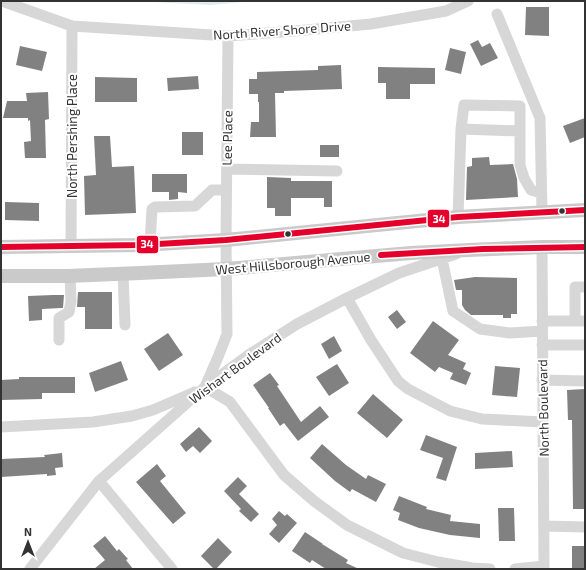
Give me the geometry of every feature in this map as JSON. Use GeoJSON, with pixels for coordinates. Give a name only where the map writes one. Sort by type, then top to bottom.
{"type":"FeatureCollection","features":[{"type":"Feature","properties":{"kind":"main road"},"geometry":{"type":"LineString","coordinates":[[1,248],[71,247],[226,240],[458,217],[585,210]]}},
{"type":"Feature","properties":{"kind":"main road","name":"West Hillsborough Avenue"},"geometry":{"type":"LineString","coordinates":[[1,276],[70,276],[226,269],[411,253],[542,247],[585,247]]}},
{"type":"Feature","properties":{"kind":"street","name":"North River Shore Drive"},"geometry":{"type":"LineString","coordinates":[[2,1],[72,26],[228,36],[372,24],[446,10],[468,1]]}},
{"type":"Feature","properties":{"kind":"street"},"geometry":{"type":"LineString","coordinates":[[497,14],[540,118],[542,212]]}},
{"type":"Feature","properties":{"kind":"street","name":"North Pershing Place"},"geometry":{"type":"LineString","coordinates":[[71,247],[72,26]]}},
{"type":"Feature","properties":{"kind":"street","name":"Lee Place"},"geometry":{"type":"LineString","coordinates":[[205,387],[227,334],[226,190],[228,36]]}},
{"type":"Feature","properties":{"kind":"street"},"geometry":{"type":"LineString","coordinates":[[458,217],[461,129],[464,105],[520,106],[520,165],[524,178],[531,190],[542,193]]}},
{"type":"Feature","properties":{"kind":"street"},"geometry":{"type":"LineString","coordinates":[[461,129],[520,131]]}},
{"type":"Feature","properties":{"kind":"street"},"geometry":{"type":"LineString","coordinates":[[227,169],[337,171]]}},
{"type":"Feature","properties":{"kind":"street"},"geometry":{"type":"LineString","coordinates":[[150,244],[152,210],[155,207],[195,206],[212,190],[226,190]]}},
{"type":"Feature","properties":{"kind":"street","name":"North Boulevard"},"geometry":{"type":"LineString","coordinates":[[542,247],[544,568]]}},
{"type":"Feature","properties":{"kind":"street","name":"Wishart Boulevard"},"geometry":{"type":"LineString","coordinates":[[30,569],[99,481],[205,387],[250,354],[297,324],[399,273],[469,250]]}},
{"type":"Feature","properties":{"kind":"street"},"geometry":{"type":"LineString","coordinates":[[442,259],[453,311],[480,329],[510,333],[542,326],[580,321],[575,287],[585,287]]}},
{"type":"Feature","properties":{"kind":"street"},"geometry":{"type":"LineString","coordinates":[[123,274],[125,325]]}},
{"type":"Feature","properties":{"kind":"street"},"geometry":{"type":"LineString","coordinates":[[59,340],[59,318],[69,312],[70,276]]}},
{"type":"Feature","properties":{"kind":"street"},"geometry":{"type":"LineString","coordinates":[[347,298],[371,340],[398,380],[408,389],[450,411],[482,419],[543,422]]}},
{"type":"Feature","properties":{"kind":"street"},"geometry":{"type":"LineString","coordinates":[[542,345],[585,345]]}},
{"type":"Feature","properties":{"kind":"street"},"geometry":{"type":"LineString","coordinates":[[542,380],[585,380]]}},
{"type":"Feature","properties":{"kind":"street"},"geometry":{"type":"LineString","coordinates":[[1,427],[93,422],[132,416],[153,410],[205,387],[230,402],[284,475],[314,501],[347,525],[403,553],[458,566],[490,569]]}},
{"type":"Feature","properties":{"kind":"street"},"geometry":{"type":"LineString","coordinates":[[99,481],[172,569]]}},
{"type":"Feature","properties":{"kind":"street"},"geometry":{"type":"LineString","coordinates":[[544,526],[585,527]]}},
{"type":"Feature","properties":{"kind":"street"},"geometry":{"type":"LineString","coordinates":[[515,569],[544,568]]}},
{"type":"Feature","properties":{"kind":"shaded area"},"geometry":{"type":"Polygon","coordinates":[[[136,1],[254,1],[210,5],[136,1]]]}},
{"type":"Feature","properties":{"kind":"building"},"geometry":{"type":"Polygon","coordinates":[[[526,7],[549,7],[549,36],[525,35],[526,7]]]}},
{"type":"Feature","properties":{"kind":"building"},"geometry":{"type":"Polygon","coordinates":[[[478,40],[482,47],[490,43],[498,58],[481,66],[470,44],[478,40]]]}},
{"type":"Feature","properties":{"kind":"building"},"geometry":{"type":"Polygon","coordinates":[[[20,46],[47,52],[42,71],[16,65],[20,46]]]}},
{"type":"Feature","properties":{"kind":"building"},"geometry":{"type":"Polygon","coordinates":[[[450,48],[466,52],[461,74],[445,70],[450,48]]]}},
{"type":"Feature","properties":{"kind":"building"},"geometry":{"type":"Polygon","coordinates":[[[341,65],[342,89],[284,91],[284,93],[275,93],[276,137],[250,137],[251,122],[259,122],[258,94],[249,94],[249,79],[257,79],[257,72],[318,70],[318,66],[341,65]]]}},
{"type":"Feature","properties":{"kind":"building"},"geometry":{"type":"Polygon","coordinates":[[[378,67],[435,68],[435,84],[410,84],[410,99],[386,99],[386,83],[378,83],[378,67]]]}},
{"type":"Feature","properties":{"kind":"building"},"geometry":{"type":"Polygon","coordinates":[[[198,76],[199,89],[168,91],[167,78],[198,76]]]}},
{"type":"Feature","properties":{"kind":"building"},"geometry":{"type":"Polygon","coordinates":[[[95,77],[137,78],[137,102],[95,102],[95,77]]]}},
{"type":"Feature","properties":{"kind":"building"},"geometry":{"type":"Polygon","coordinates":[[[48,92],[49,119],[45,120],[46,158],[25,158],[24,142],[31,141],[30,120],[28,121],[28,118],[3,118],[7,101],[27,101],[26,93],[48,92]]]}},
{"type":"Feature","properties":{"kind":"building"},"geometry":{"type":"Polygon","coordinates":[[[585,118],[585,137],[570,143],[563,126],[585,118]]]}},
{"type":"Feature","properties":{"kind":"building"},"geometry":{"type":"Polygon","coordinates":[[[182,132],[203,132],[203,155],[182,155],[182,132]]]}},
{"type":"Feature","properties":{"kind":"building"},"geometry":{"type":"Polygon","coordinates":[[[94,136],[110,136],[112,167],[134,166],[136,213],[85,215],[84,176],[96,175],[94,136]]]}},
{"type":"Feature","properties":{"kind":"building"},"geometry":{"type":"Polygon","coordinates":[[[320,145],[339,145],[339,157],[320,157],[320,145]]]}},
{"type":"Feature","properties":{"kind":"building"},"geometry":{"type":"Polygon","coordinates":[[[489,157],[490,165],[513,164],[517,179],[518,197],[466,200],[467,167],[472,166],[472,158],[489,157]]]}},
{"type":"Feature","properties":{"kind":"building"},"geometry":{"type":"Polygon","coordinates":[[[152,174],[187,174],[187,193],[178,192],[178,199],[169,200],[169,192],[152,192],[152,174]]]}},
{"type":"Feature","properties":{"kind":"building"},"geometry":{"type":"Polygon","coordinates":[[[267,177],[291,178],[291,181],[332,181],[332,207],[324,207],[324,198],[291,198],[291,216],[275,216],[275,208],[267,208],[267,177]]]}},
{"type":"Feature","properties":{"kind":"building"},"geometry":{"type":"Polygon","coordinates":[[[5,202],[39,203],[39,221],[5,220],[5,202]]]}},
{"type":"Feature","properties":{"kind":"building"},"geometry":{"type":"Polygon","coordinates":[[[475,277],[517,278],[517,314],[511,314],[511,318],[503,318],[503,315],[471,315],[465,310],[462,305],[462,290],[456,290],[454,280],[475,277]]]}},
{"type":"Feature","properties":{"kind":"building"},"geometry":{"type":"Polygon","coordinates":[[[78,292],[112,292],[112,329],[85,329],[85,307],[77,307],[78,292]]]}},
{"type":"Feature","properties":{"kind":"building"},"geometry":{"type":"Polygon","coordinates":[[[64,295],[63,308],[42,309],[42,320],[29,321],[28,296],[64,295]]]}},
{"type":"Feature","properties":{"kind":"building"},"geometry":{"type":"Polygon","coordinates":[[[397,310],[406,322],[397,329],[388,317],[397,310]]]}},
{"type":"Feature","properties":{"kind":"building"},"geometry":{"type":"Polygon","coordinates":[[[433,321],[459,340],[448,355],[466,363],[463,369],[471,373],[466,385],[450,379],[453,373],[439,367],[435,372],[410,353],[433,321]]]}},
{"type":"Feature","properties":{"kind":"building"},"geometry":{"type":"Polygon","coordinates":[[[168,333],[183,355],[159,371],[144,349],[168,333]]]}},
{"type":"Feature","properties":{"kind":"building"},"geometry":{"type":"Polygon","coordinates":[[[334,336],[342,351],[329,359],[321,344],[334,336]]]}},
{"type":"Feature","properties":{"kind":"building"},"geometry":{"type":"Polygon","coordinates":[[[121,361],[128,380],[95,392],[89,373],[121,361]]]}},
{"type":"Feature","properties":{"kind":"building"},"geometry":{"type":"Polygon","coordinates":[[[337,364],[349,383],[329,396],[316,377],[337,364]]]}},
{"type":"Feature","properties":{"kind":"building"},"geometry":{"type":"Polygon","coordinates":[[[495,366],[520,368],[517,397],[492,395],[495,366]]]}},
{"type":"Feature","properties":{"kind":"building"},"geometry":{"type":"Polygon","coordinates":[[[270,373],[301,422],[320,406],[329,417],[298,441],[284,423],[280,426],[253,385],[270,373]]]}},
{"type":"Feature","properties":{"kind":"building"},"geometry":{"type":"Polygon","coordinates":[[[19,377],[75,377],[75,393],[42,393],[42,399],[1,400],[1,380],[19,379],[19,377]]]}},
{"type":"Feature","properties":{"kind":"building"},"geometry":{"type":"Polygon","coordinates":[[[585,389],[585,509],[573,509],[572,420],[568,420],[567,390],[585,389]]]}},
{"type":"Feature","properties":{"kind":"building"},"geometry":{"type":"Polygon","coordinates":[[[373,394],[403,420],[387,438],[357,413],[373,394]]]}},
{"type":"Feature","properties":{"kind":"building"},"geometry":{"type":"Polygon","coordinates":[[[199,427],[212,441],[200,453],[193,446],[186,452],[180,444],[199,427]]]}},
{"type":"Feature","properties":{"kind":"building"},"geometry":{"type":"Polygon","coordinates":[[[426,435],[457,447],[446,481],[436,478],[443,458],[420,450],[426,435]]]}},
{"type":"Feature","properties":{"kind":"building"},"geometry":{"type":"Polygon","coordinates":[[[322,444],[346,465],[366,479],[368,475],[386,484],[376,502],[352,489],[350,492],[335,481],[310,458],[322,444]]]}},
{"type":"Feature","properties":{"kind":"building"},"geometry":{"type":"Polygon","coordinates":[[[512,451],[513,467],[475,469],[475,453],[512,451]]]}},
{"type":"Feature","properties":{"kind":"building"},"geometry":{"type":"Polygon","coordinates":[[[62,453],[63,467],[55,468],[56,475],[47,476],[47,474],[1,477],[1,459],[45,457],[44,455],[62,453]]]}},
{"type":"Feature","properties":{"kind":"building"},"geometry":{"type":"Polygon","coordinates":[[[157,464],[166,476],[160,481],[186,513],[173,524],[136,482],[157,464]]]}},
{"type":"Feature","properties":{"kind":"building"},"geometry":{"type":"Polygon","coordinates":[[[238,477],[247,486],[239,494],[259,514],[251,522],[239,511],[241,509],[224,491],[238,477]]]}},
{"type":"Feature","properties":{"kind":"building"},"geometry":{"type":"Polygon","coordinates":[[[399,496],[427,507],[426,509],[451,515],[450,521],[480,524],[480,538],[450,535],[419,528],[398,520],[400,513],[393,510],[399,496]]]}},
{"type":"Feature","properties":{"kind":"building"},"geometry":{"type":"Polygon","coordinates":[[[498,508],[514,508],[515,541],[499,541],[498,508]]]}},
{"type":"Feature","properties":{"kind":"building"},"geometry":{"type":"Polygon","coordinates":[[[279,511],[285,516],[287,514],[297,523],[279,543],[269,534],[277,525],[272,519],[279,511]]]}},
{"type":"Feature","properties":{"kind":"building"},"geometry":{"type":"Polygon","coordinates":[[[305,532],[348,560],[346,563],[359,569],[326,569],[312,560],[310,563],[292,551],[305,532]]]}},
{"type":"Feature","properties":{"kind":"building"},"geometry":{"type":"Polygon","coordinates":[[[105,536],[117,551],[119,549],[128,559],[126,560],[133,569],[94,569],[105,560],[93,546],[105,536]]]}},
{"type":"Feature","properties":{"kind":"building"},"geometry":{"type":"Polygon","coordinates":[[[218,538],[232,552],[216,569],[214,569],[201,556],[218,538]]]}},
{"type":"Feature","properties":{"kind":"building"},"geometry":{"type":"Polygon","coordinates":[[[572,546],[585,546],[585,568],[572,568],[572,546]]]}},
{"type":"Feature","properties":{"kind":"transit line","name":"34"},"geometry":{"type":"LineString","coordinates":[[1,247],[141,245],[226,240],[458,217],[585,210]]}},
{"type":"Feature","properties":{"kind":"transit line","name":"34"},"geometry":{"type":"LineString","coordinates":[[381,255],[483,249],[585,247]]}}]}
